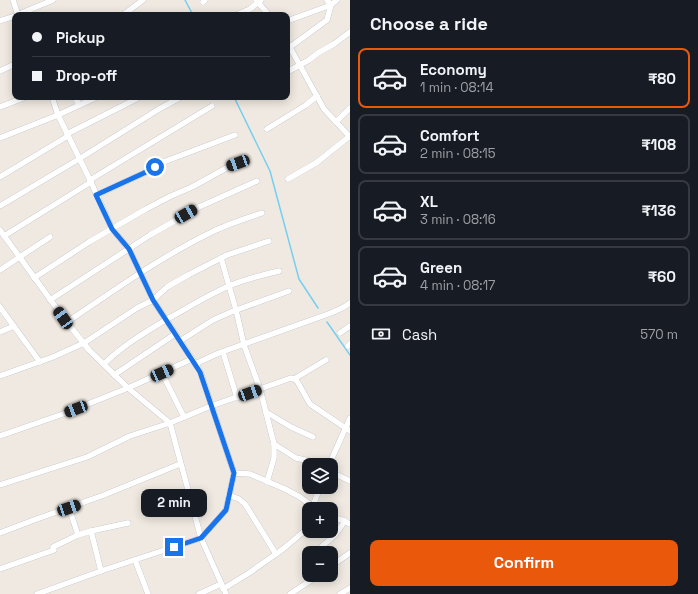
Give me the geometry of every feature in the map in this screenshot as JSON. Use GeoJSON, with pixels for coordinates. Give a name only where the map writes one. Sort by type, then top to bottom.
{"type":"FeatureCollection","features":[{"type":"Feature","properties":{"kind":"street"},"geometry":{"type":"LineString","coordinates":[[13,0],[16,12]]}},
{"type":"Feature","properties":{"kind":"street"},"geometry":{"type":"LineString","coordinates":[[24,12],[53,0]]}},
{"type":"Feature","properties":{"kind":"street"},"geometry":{"type":"LineString","coordinates":[[127,12],[143,0]]}},
{"type":"Feature","properties":{"kind":"street"},"geometry":{"type":"LineString","coordinates":[[327,0],[331,5]]}},
{"type":"Feature","properties":{"kind":"street"},"geometry":{"type":"LineString","coordinates":[[290,20],[331,5],[337,0]]}},
{"type":"Feature","properties":{"kind":"street"},"geometry":{"type":"LineString","coordinates":[[243,12],[250,9],[259,1],[268,12]]}},
{"type":"Feature","properties":{"kind":"street"},"geometry":{"type":"LineString","coordinates":[[290,47],[327,20],[331,5]]}},
{"type":"Feature","properties":{"kind":"street"},"geometry":{"type":"LineString","coordinates":[[0,22],[12,17]]}},
{"type":"Feature","properties":{"kind":"street"},"geometry":{"type":"LineString","coordinates":[[290,70],[309,60],[350,32]]}},
{"type":"Feature","properties":{"kind":"street"},"geometry":{"type":"LineString","coordinates":[[288,179],[316,163],[350,136],[324,108],[300,64],[290,49]]}},
{"type":"Feature","properties":{"kind":"street"},"geometry":{"type":"LineString","coordinates":[[0,70],[12,65]]}},
{"type":"Feature","properties":{"kind":"street"},"geometry":{"type":"LineString","coordinates":[[267,129],[306,105],[317,96]]}},
{"type":"Feature","properties":{"kind":"street"},"geometry":{"type":"LineString","coordinates":[[0,107],[18,100]]}},
{"type":"Feature","properties":{"kind":"street"},"geometry":{"type":"LineString","coordinates":[[37,594],[48,592],[101,571],[201,538],[226,510],[234,473],[200,372],[153,300],[129,249],[112,229],[58,114],[53,100]]}},
{"type":"Feature","properties":{"kind":"street"},"geometry":{"type":"LineString","coordinates":[[76,100],[79,105]]}},
{"type":"Feature","properties":{"kind":"street"},"geometry":{"type":"LineString","coordinates":[[0,138],[79,105],[87,100]]}},
{"type":"Feature","properties":{"kind":"street"},"geometry":{"type":"LineString","coordinates":[[0,177],[68,134],[134,100]]}},
{"type":"Feature","properties":{"kind":"street"},"geometry":{"type":"LineString","coordinates":[[0,206],[176,100]]}},
{"type":"Feature","properties":{"kind":"street"},"geometry":{"type":"LineString","coordinates":[[4,236],[212,106]]}},
{"type":"Feature","properties":{"kind":"street"},"geometry":{"type":"LineString","coordinates":[[336,122],[350,108]]}},
{"type":"Feature","properties":{"kind":"street"},"geometry":{"type":"LineString","coordinates":[[96,195],[166,161],[235,135]]}},
{"type":"Feature","properties":{"kind":"street"},"geometry":{"type":"LineString","coordinates":[[34,278],[90,242],[171,196],[230,166],[246,160]]}},
{"type":"Feature","properties":{"kind":"street"},"geometry":{"type":"LineString","coordinates":[[50,300],[150,235],[199,207],[257,181]]}},
{"type":"Feature","properties":{"kind":"street"},"geometry":{"type":"LineString","coordinates":[[67,322],[140,272],[182,248],[217,230],[262,213]]}},
{"type":"Feature","properties":{"kind":"street"},"geometry":{"type":"LineString","coordinates":[[0,230],[50,300],[84,343],[114,375],[170,423],[201,538],[223,589]]}},
{"type":"Feature","properties":{"kind":"street"},"geometry":{"type":"LineString","coordinates":[[0,270],[50,237]]}},
{"type":"Feature","properties":{"kind":"street"},"geometry":{"type":"LineString","coordinates":[[0,376],[40,362],[84,343],[137,308],[153,300],[167,287],[188,275],[227,255],[269,241]]}},
{"type":"Feature","properties":{"kind":"street"},"geometry":{"type":"LineString","coordinates":[[221,258],[236,310],[244,345],[260,389],[274,444],[274,458],[267,482]]}},
{"type":"Feature","properties":{"kind":"street"},"geometry":{"type":"LineString","coordinates":[[104,364],[114,354],[131,342],[210,295],[254,277],[279,271]]}},
{"type":"Feature","properties":{"kind":"street"},"geometry":{"type":"LineString","coordinates":[[180,341],[213,320],[289,291]]}},
{"type":"Feature","properties":{"kind":"street"},"geometry":{"type":"LineString","coordinates":[[0,436],[63,414],[162,373],[244,345],[331,313],[350,304]]}},
{"type":"Feature","properties":{"kind":"street"},"geometry":{"type":"LineString","coordinates":[[0,307],[40,362]]}},
{"type":"Feature","properties":{"kind":"street"},"geometry":{"type":"LineString","coordinates":[[0,332],[14,326]]}},
{"type":"Feature","properties":{"kind":"street"},"geometry":{"type":"LineString","coordinates":[[340,333],[350,326]]}},
{"type":"Feature","properties":{"kind":"street"},"geometry":{"type":"LineString","coordinates":[[114,375],[176,334]]}},
{"type":"Feature","properties":{"kind":"street"},"geometry":{"type":"LineString","coordinates":[[223,352],[237,398]]}},
{"type":"Feature","properties":{"kind":"street"},"geometry":{"type":"LineString","coordinates":[[0,485],[87,457],[130,436],[170,423],[211,406],[294,378],[326,360]]}},
{"type":"Feature","properties":{"kind":"street"},"geometry":{"type":"LineString","coordinates":[[162,373],[184,417]]}},
{"type":"Feature","properties":{"kind":"street"},"geometry":{"type":"LineString","coordinates":[[294,378],[310,404],[348,430]]}},
{"type":"Feature","properties":{"kind":"street"},"geometry":{"type":"LineString","coordinates":[[266,412],[291,427],[313,437]]}},
{"type":"Feature","properties":{"kind":"street"},"geometry":{"type":"LineString","coordinates":[[334,458],[348,430],[350,418]]}},
{"type":"Feature","properties":{"kind":"street"},"geometry":{"type":"LineString","coordinates":[[274,444],[296,458],[302,459]]}},
{"type":"Feature","properties":{"kind":"street"},"geometry":{"type":"LineString","coordinates":[[0,533],[104,495],[180,464]]}},
{"type":"Feature","properties":{"kind":"street"},"geometry":{"type":"LineString","coordinates":[[234,473],[250,474],[285,489],[306,502]]}},
{"type":"Feature","properties":{"kind":"street"},"geometry":{"type":"LineString","coordinates":[[338,475],[350,481]]}},
{"type":"Feature","properties":{"kind":"street"},"geometry":{"type":"LineString","coordinates":[[229,494],[245,504],[276,554]]}},
{"type":"Feature","properties":{"kind":"street"},"geometry":{"type":"LineString","coordinates":[[69,508],[78,535]]}},
{"type":"Feature","properties":{"kind":"street"},"geometry":{"type":"LineString","coordinates":[[322,546],[348,522],[338,518]]}},
{"type":"Feature","properties":{"kind":"street"},"geometry":{"type":"LineString","coordinates":[[0,569],[53,549],[78,535],[128,523]]}},
{"type":"Feature","properties":{"kind":"street"},"geometry":{"type":"LineString","coordinates":[[91,531],[101,571]]}},
{"type":"Feature","properties":{"kind":"street"},"geometry":{"type":"LineString","coordinates":[[199,594],[223,589],[276,554],[302,533]]}},
{"type":"Feature","properties":{"kind":"street"},"geometry":{"type":"LineString","coordinates":[[338,561],[350,553]]}},
{"type":"Feature","properties":{"kind":"street"},"geometry":{"type":"LineString","coordinates":[[135,560],[148,594]]}},
{"type":"Feature","properties":{"kind":"street"},"geometry":{"type":"LineString","coordinates":[[290,594],[298,592],[310,582]]}},
{"type":"Feature","properties":{"kind":"street"},"geometry":{"type":"LineString","coordinates":[[340,594],[350,588]]}},
{"type":"Feature","properties":{"kind":"waterway"},"geometry":{"type":"LineString","coordinates":[[185,0],[191,12]]}},
{"type":"Feature","properties":{"kind":"waterway"},"geometry":{"type":"LineString","coordinates":[[235,100],[270,171],[299,279],[318,308]]}},
{"type":"Feature","properties":{"kind":"waterway"},"geometry":{"type":"LineString","coordinates":[[327,322],[350,355]]}},
{"type":"Feature","properties":{"kind":"route"},"geometry":{"type":"LineString","coordinates":[[155,167],[96,195],[112,229],[129,249],[153,300],[200,372],[234,473],[226,510],[201,538],[174,547]]}}]}
